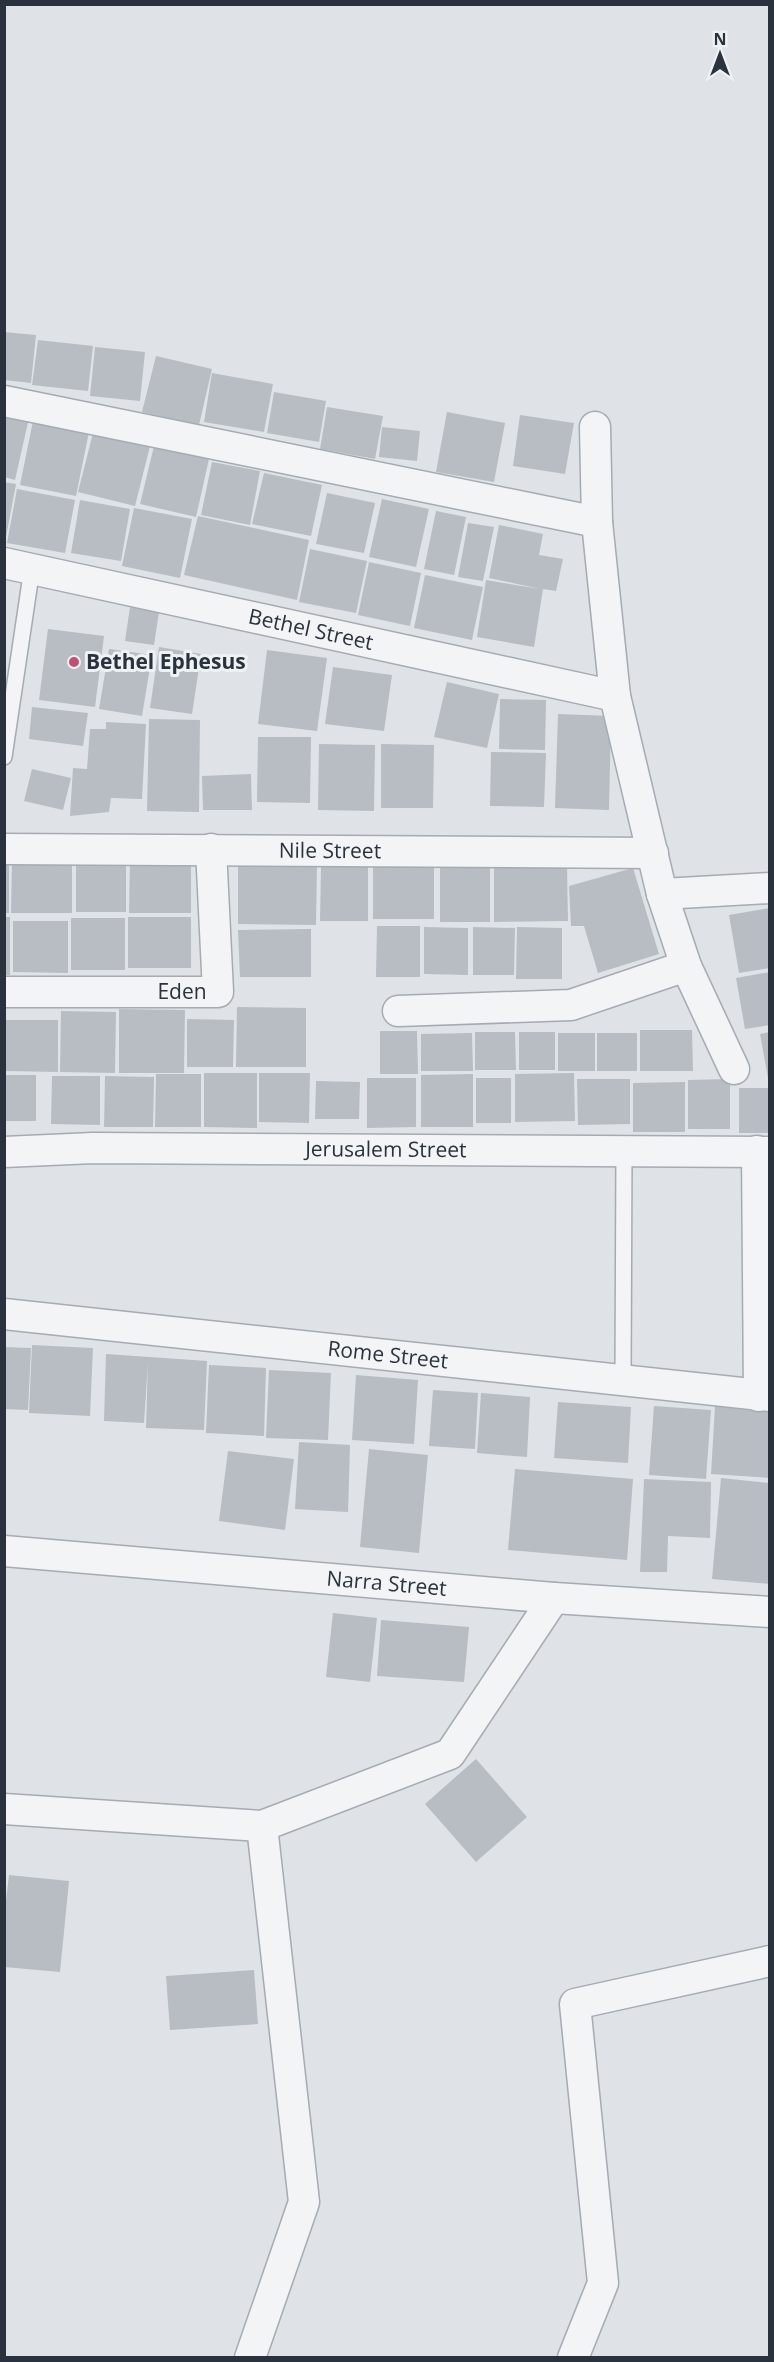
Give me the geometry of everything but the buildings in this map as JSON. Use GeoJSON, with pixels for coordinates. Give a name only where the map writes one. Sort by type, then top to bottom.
{"type":"FeatureCollection","features":[{"type":"Feature","properties":{"kind":"street"},"geometry":{"type":"LineString","coordinates":[[4,400],[597,522]]}},
{"type":"Feature","properties":{"kind":"street"},"geometry":{"type":"LineString","coordinates":[[595,427],[597,522],[615,696],[662,894],[686,966],[734,1069]]}},
{"type":"Feature","properties":{"kind":"street","name":"Bethel Street"},"geometry":{"type":"LineString","coordinates":[[18,566],[615,696]]}},
{"type":"Feature","properties":{"kind":"street","name":"Nile Street"},"geometry":{"type":"LineString","coordinates":[[4,849],[653,853]]}},
{"type":"Feature","properties":{"kind":"street","name":"Eden"},"geometry":{"type":"LineString","coordinates":[[4,992],[218,992],[211,849]]}},
{"type":"Feature","properties":{"kind":"street"},"geometry":{"type":"LineString","coordinates":[[662,894],[770,888]]}},
{"type":"Feature","properties":{"kind":"street"},"geometry":{"type":"LineString","coordinates":[[398,1011],[571,1005],[686,966]]}},
{"type":"Feature","properties":{"kind":"street","name":"Jerusalem Street"},"geometry":{"type":"LineString","coordinates":[[4,1152],[93,1148],[763,1151]]}},
{"type":"Feature","properties":{"kind":"street"},"geometry":{"type":"LineString","coordinates":[[763,1151],[764,1396]]}},
{"type":"Feature","properties":{"kind":"street","name":"Rome Street"},"geometry":{"type":"LineString","coordinates":[[4,1314],[764,1396]]}},
{"type":"Feature","properties":{"kind":"street","name":"Narra Street"},"geometry":{"type":"LineString","coordinates":[[4,1551],[554,1598],[770,1612]]}},
{"type":"Feature","properties":{"kind":"street"},"geometry":{"type":"LineString","coordinates":[[4,1809],[262,1826],[450,1754],[554,1598]]}},
{"type":"Feature","properties":{"kind":"street"},"geometry":{"type":"LineString","coordinates":[[250,2358],[304,2202],[262,1826]]}},
{"type":"Feature","properties":{"kind":"street"},"geometry":{"type":"LineString","coordinates":[[573,2358],[603,2283],[575,2004],[770,1960]]}},
{"type":"Feature","properties":{"kind":"lane"},"geometry":{"type":"LineString","coordinates":[[4,757],[18,566]]}},
{"type":"Feature","properties":{"kind":"lane"},"geometry":{"type":"LineString","coordinates":[[623,1380],[624,1149]]}},
{"type":"Feature","properties":{"kind":"place","name":"Bethel Ephesus"},"geometry":{"type":"Point","coordinates":[74,662]}}]}
